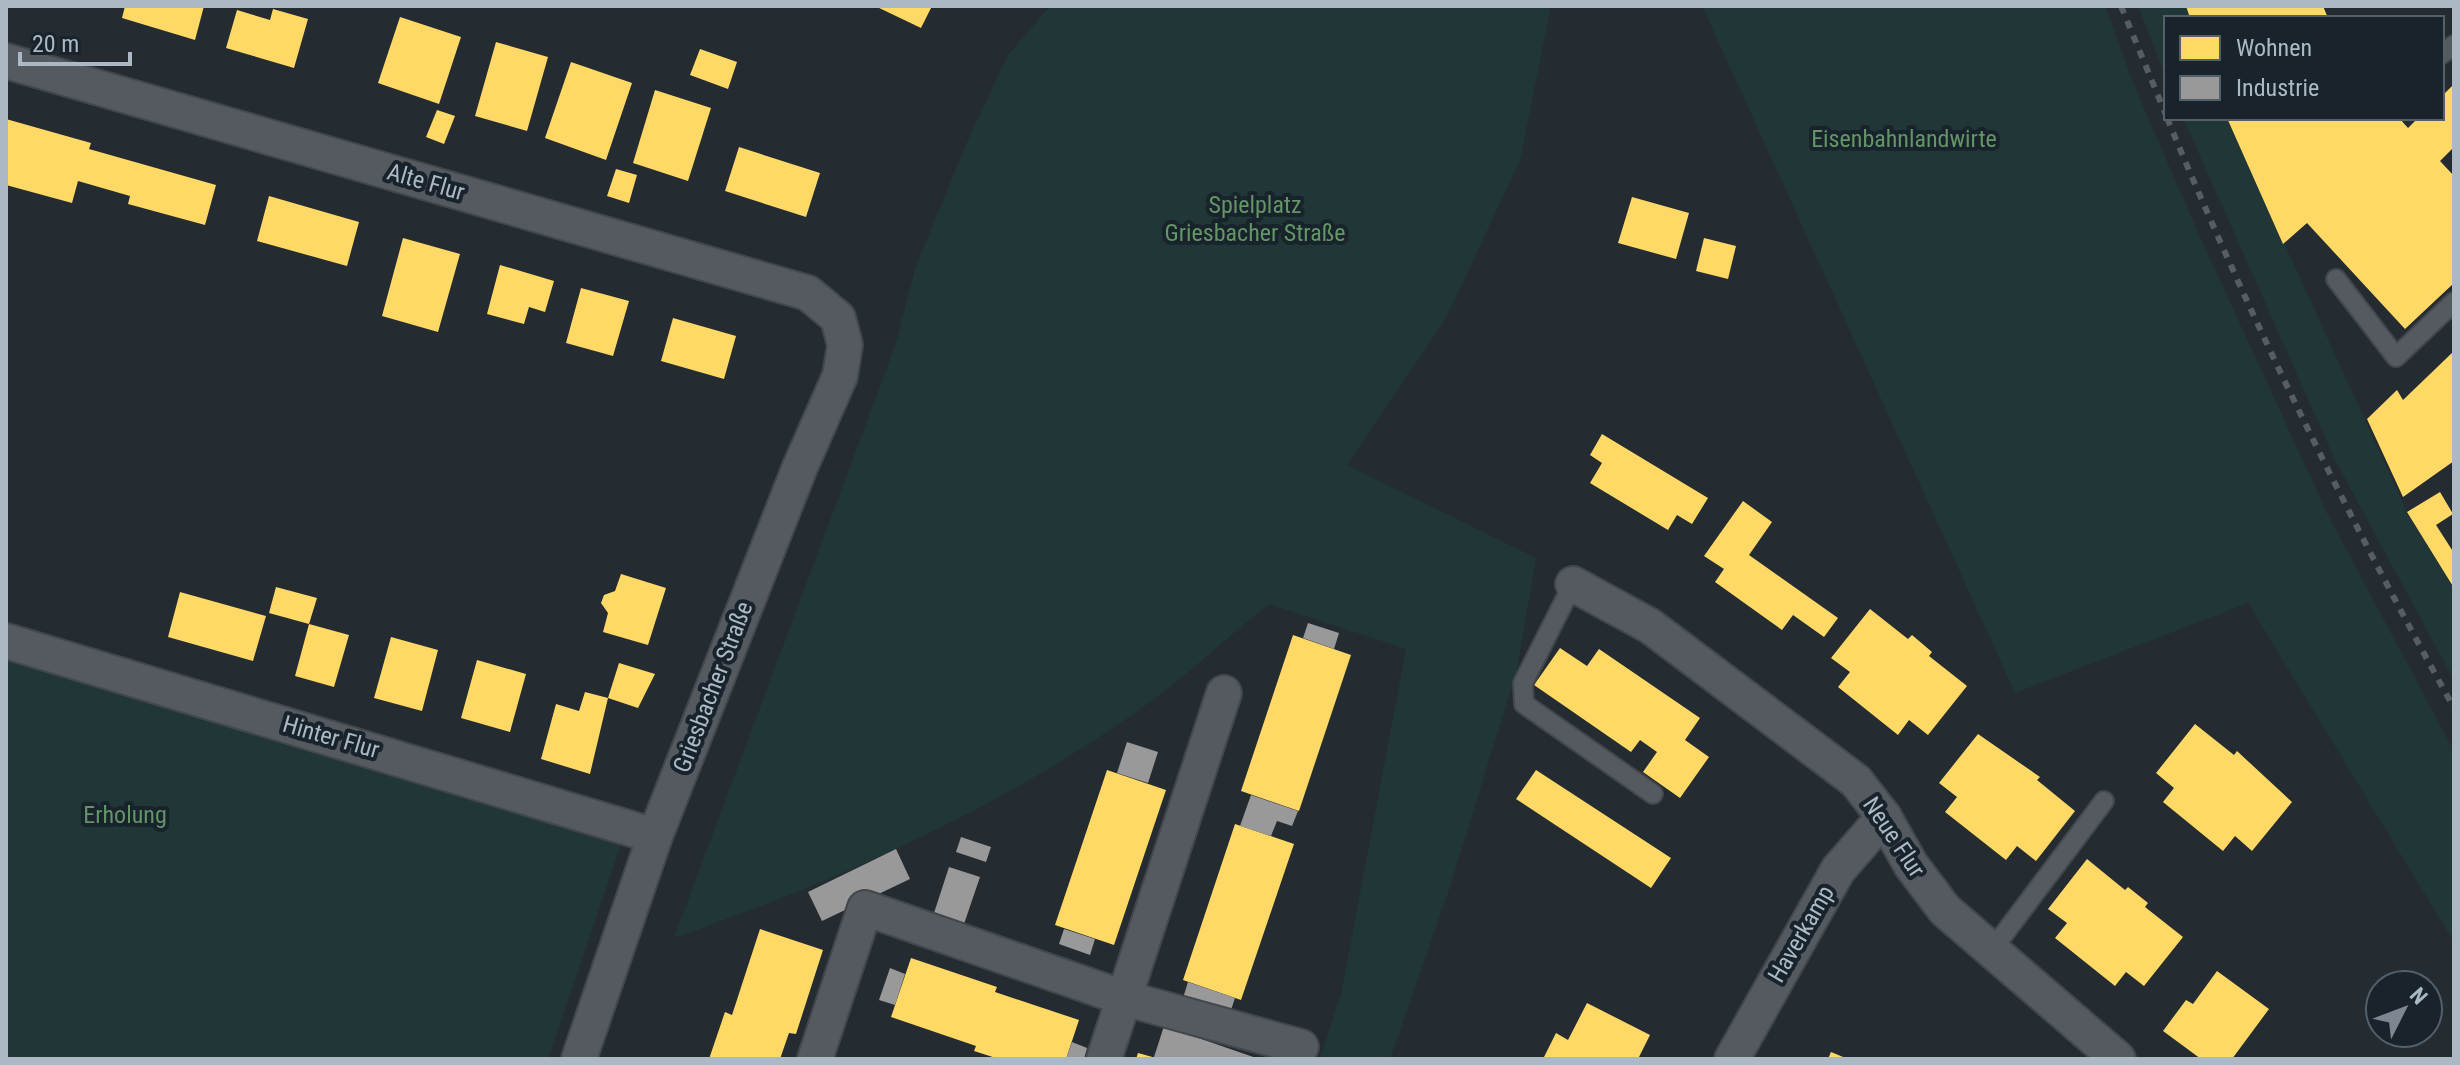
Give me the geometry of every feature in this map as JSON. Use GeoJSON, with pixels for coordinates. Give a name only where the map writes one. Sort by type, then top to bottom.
{"type":"FeatureCollection","features":[{"type":"Feature","properties":{"kind":"street","name":"Alte Flur"},"geometry":{"type":"LineString","coordinates":[[6,61],[808,293],[838,318]]}},
{"type":"Feature","properties":{"kind":"street","name":"Griesbacher Straße"},"geometry":{"type":"LineString","coordinates":[[579,1059],[655,836],[800,467],[840,376],[845,345],[838,318]]}},
{"type":"Feature","properties":{"kind":"street","name":"Neue Flur"},"geometry":{"type":"LineString","coordinates":[[1573,584],[1650,626],[1856,781],[1884,817],[1911,865],[1945,910],[2118,1059]]}},
{"type":"Feature","properties":{"kind":"street","name":"Hinter Flur"},"geometry":{"type":"LineString","coordinates":[[6,641],[655,836]]}},
{"type":"Feature","properties":{"kind":"street"},"geometry":{"type":"LineString","coordinates":[[1104,1059],[1224,693]]}},
{"type":"Feature","properties":{"kind":"street","name":"Haverkamp"},"geometry":{"type":"LineString","coordinates":[[1732,1059],[1838,870],[1884,817]]}},
{"type":"Feature","properties":{"kind":"street"},"geometry":{"type":"LineString","coordinates":[[815,1059],[865,908],[1124,998],[1301,1047]]}},
{"type":"Feature","properties":{"kind":"lane"},"geometry":{"type":"LineString","coordinates":[[2336,279],[2396,357],[2454,302]]}},
{"type":"Feature","properties":{"kind":"lane"},"geometry":{"type":"LineString","coordinates":[[1573,584],[1523,683],[1524,704],[1653,794]]}},
{"type":"Feature","properties":{"kind":"lane"},"geometry":{"type":"LineString","coordinates":[[1992,950],[2104,801]]}},
{"type":"Feature","properties":{"kind":"green space","name":"Spielplatz Griesbacher Straße"},"geometry":{"type":"Polygon","coordinates":[[[1050,6],[1551,6],[1520,161],[1446,318],[1347,465],[1536,558],[1517,670],[1450,887],[1390,1059],[1320,1059],[1341,994],[1406,649],[1269,604],[1142,708],[1032,779],[916,840],[856,867],[674,938],[895,346],[916,266],[967,142],[1008,55],[1050,6]]]}},
{"type":"Feature","properties":{"kind":"green space","name":"Eisenbahnlandwirte"},"geometry":{"type":"Polygon","coordinates":[[[1702,6],[2105,6],[2136,90],[2197,230],[2328,515],[2454,751],[2454,942],[2248,603],[2015,693],[1702,6]]]}},
{"type":"Feature","properties":{"kind":"green space"},"geometry":{"type":"Polygon","coordinates":[[[2138,6],[2186,6],[2189,16],[2164,16],[2164,72],[2138,6]]]}},
{"type":"Feature","properties":{"kind":"green space"},"geometry":{"type":"Polygon","coordinates":[[[2184,120],[2228,120],[2407,512],[2454,589],[2454,680],[2335,460],[2184,120]]]}},
{"type":"Feature","properties":{"kind":"green space","name":"Erholung"},"geometry":{"type":"Polygon","coordinates":[[[6,658],[623,839],[548,1059],[6,1059],[6,658]]]}},
{"type":"Feature","properties":{"kind":"building: Wohnen"},"geometry":{"type":"Polygon","coordinates":[[[125,6],[204,6],[195,40],[122,18],[125,6]]]}},
{"type":"Feature","properties":{"kind":"building: Wohnen"},"geometry":{"type":"Polygon","coordinates":[[[875,6],[932,6],[921,28],[875,6]]]}},
{"type":"Feature","properties":{"kind":"building: Wohnen"},"geometry":{"type":"Polygon","coordinates":[[[2186,6],[2323,6],[2327,16],[2189,16],[2186,6]]]}},
{"type":"Feature","properties":{"kind":"building: Wohnen"},"geometry":{"type":"Polygon","coordinates":[[[273,9],[308,19],[294,68],[226,48],[237,10],[270,20],[273,9]]]}},
{"type":"Feature","properties":{"kind":"building: Wohnen"},"geometry":{"type":"Polygon","coordinates":[[[400,17],[461,37],[439,104],[378,83],[400,17]]]}},
{"type":"Feature","properties":{"kind":"building: Wohnen"},"geometry":{"type":"Polygon","coordinates":[[[496,42],[548,57],[527,131],[475,116],[496,42]]]}},
{"type":"Feature","properties":{"kind":"building: Wohnen"},"geometry":{"type":"Polygon","coordinates":[[[700,49],[737,62],[728,89],[690,75],[700,49]]]}},
{"type":"Feature","properties":{"kind":"building: Wohnen"},"geometry":{"type":"Polygon","coordinates":[[[571,62],[632,83],[606,160],[545,138],[571,62]]]}},
{"type":"Feature","properties":{"kind":"building: Wohnen"},"geometry":{"type":"Polygon","coordinates":[[[2454,84],[2454,147],[2440,161],[2454,176],[2454,283],[2405,329],[2307,223],[2283,244],[2228,120],[2401,120],[2408,128],[2416,120],[2444,120],[2444,94],[2454,84]]]}},
{"type":"Feature","properties":{"kind":"building: Wohnen"},"geometry":{"type":"Polygon","coordinates":[[[655,90],[711,108],[688,181],[633,163],[655,90]]]}},
{"type":"Feature","properties":{"kind":"building: Wohnen"},"geometry":{"type":"Polygon","coordinates":[[[437,110],[455,116],[444,144],[426,137],[437,110]]]}},
{"type":"Feature","properties":{"kind":"building: Wohnen"},"geometry":{"type":"Polygon","coordinates":[[[6,119],[91,143],[89,149],[216,185],[205,225],[128,204],[130,196],[78,181],[72,203],[6,185],[6,119]]]}},
{"type":"Feature","properties":{"kind":"building: Wohnen"},"geometry":{"type":"Polygon","coordinates":[[[739,147],[820,173],[806,217],[725,191],[739,147]]]}},
{"type":"Feature","properties":{"kind":"building: Wohnen"},"geometry":{"type":"Polygon","coordinates":[[[616,169],[637,175],[629,203],[607,196],[616,169]]]}},
{"type":"Feature","properties":{"kind":"building: Wohnen"},"geometry":{"type":"Polygon","coordinates":[[[269,196],[359,222],[347,266],[257,241],[269,196]]]}},
{"type":"Feature","properties":{"kind":"building: Wohnen"},"geometry":{"type":"Polygon","coordinates":[[[1632,197],[1689,213],[1676,259],[1618,243],[1632,197]]]}},
{"type":"Feature","properties":{"kind":"building: Wohnen"},"geometry":{"type":"Polygon","coordinates":[[[403,238],[460,254],[438,332],[382,316],[403,238]]]}},
{"type":"Feature","properties":{"kind":"building: Wohnen"},"geometry":{"type":"Polygon","coordinates":[[[1704,238],[1736,246],[1728,279],[1696,271],[1704,238]]]}},
{"type":"Feature","properties":{"kind":"building: Wohnen"},"geometry":{"type":"Polygon","coordinates":[[[500,265],[554,281],[545,312],[529,307],[524,324],[487,314],[500,265]]]}},
{"type":"Feature","properties":{"kind":"building: Wohnen"},"geometry":{"type":"Polygon","coordinates":[[[581,288],[629,301],[613,356],[566,343],[581,288]]]}},
{"type":"Feature","properties":{"kind":"building: Wohnen"},"geometry":{"type":"Polygon","coordinates":[[[673,318],[736,336],[724,379],[661,361],[673,318]]]}},
{"type":"Feature","properties":{"kind":"building: Wohnen"},"geometry":{"type":"Polygon","coordinates":[[[2454,351],[2454,461],[2403,497],[2367,419],[2397,390],[2403,400],[2454,351]]]}},
{"type":"Feature","properties":{"kind":"building: Wohnen"},"geometry":{"type":"Polygon","coordinates":[[[1602,434],[1708,498],[1692,524],[1677,515],[1668,530],[1590,483],[1602,463],[1590,455],[1602,434]]]}},
{"type":"Feature","properties":{"kind":"building: Wohnen"},"geometry":{"type":"Polygon","coordinates":[[[2440,492],[2453,514],[2436,525],[2454,553],[2454,588],[2407,512],[2440,492]]]}},
{"type":"Feature","properties":{"kind":"building: Wohnen"},"geometry":{"type":"Polygon","coordinates":[[[1743,501],[1772,522],[1749,555],[1838,618],[1824,637],[1793,615],[1782,630],[1715,582],[1724,569],[1704,556],[1743,501]]]}},
{"type":"Feature","properties":{"kind":"building: Wohnen"},"geometry":{"type":"Polygon","coordinates":[[[621,574],[666,588],[648,645],[603,632],[608,613],[601,603],[604,595],[615,591],[621,574]]]}},
{"type":"Feature","properties":{"kind":"building: Wohnen"},"geometry":{"type":"Polygon","coordinates":[[[276,587],[317,598],[309,624],[269,613],[276,587]]]}},
{"type":"Feature","properties":{"kind":"building: Wohnen"},"geometry":{"type":"Polygon","coordinates":[[[180,592],[266,616],[253,661],[168,637],[180,592]]]}},
{"type":"Feature","properties":{"kind":"building: Wohnen"},"geometry":{"type":"Polygon","coordinates":[[[1870,609],[1908,639],[1912,635],[1932,652],[1929,656],[1967,686],[1928,735],[1909,720],[1898,735],[1838,687],[1850,672],[1831,658],[1870,609]]]}},
{"type":"Feature","properties":{"kind":"building: Wohnen"},"geometry":{"type":"Polygon","coordinates":[[[309,624],[349,635],[334,687],[295,676],[309,624]]]}},
{"type":"Feature","properties":{"kind":"building: Wohnen"},"geometry":{"type":"Polygon","coordinates":[[[1293,635],[1351,655],[1299,811],[1241,791],[1293,635]]]}},
{"type":"Feature","properties":{"kind":"building: Wohnen"},"geometry":{"type":"Polygon","coordinates":[[[391,637],[438,650],[422,711],[374,698],[391,637]]]}},
{"type":"Feature","properties":{"kind":"building: Wohnen"},"geometry":{"type":"Polygon","coordinates":[[[1560,648],[1587,666],[1599,649],[1700,718],[1685,740],[1709,757],[1680,798],[1643,772],[1657,752],[1640,740],[1631,752],[1534,685],[1560,648]]]}},
{"type":"Feature","properties":{"kind":"building: Wohnen"},"geometry":{"type":"Polygon","coordinates":[[[477,660],[526,674],[510,732],[461,718],[477,660]]]}},
{"type":"Feature","properties":{"kind":"building: Wohnen"},"geometry":{"type":"Polygon","coordinates":[[[619,663],[655,674],[638,708],[608,698],[619,663]]]}},
{"type":"Feature","properties":{"kind":"building: Wohnen"},"geometry":{"type":"Polygon","coordinates":[[[585,692],[608,698],[590,774],[541,759],[556,704],[579,711],[585,692]]]}},
{"type":"Feature","properties":{"kind":"building: Wohnen"},"geometry":{"type":"Polygon","coordinates":[[[2195,724],[2234,755],[2237,751],[2292,802],[2252,851],[2235,836],[2223,851],[2163,802],[2174,788],[2156,773],[2195,724]]]}},
{"type":"Feature","properties":{"kind":"building: Wohnen"},"geometry":{"type":"Polygon","coordinates":[[[1978,734],[2040,777],[2037,780],[2075,811],[2036,861],[2017,846],[2006,860],[1945,812],[1957,797],[1939,783],[1978,734]]]}},
{"type":"Feature","properties":{"kind":"building: Wohnen"},"geometry":{"type":"Polygon","coordinates":[[[1107,770],[1166,790],[1114,945],[1055,925],[1107,770]]]}},
{"type":"Feature","properties":{"kind":"building: Wohnen"},"geometry":{"type":"Polygon","coordinates":[[[1536,770],[1671,858],[1651,888],[1516,799],[1536,770]]]}},
{"type":"Feature","properties":{"kind":"building: Wohnen"},"geometry":{"type":"Polygon","coordinates":[[[1235,824],[1294,844],[1241,1000],[1183,980],[1235,824]]]}},
{"type":"Feature","properties":{"kind":"building: Wohnen"},"geometry":{"type":"Polygon","coordinates":[[[2087,859],[2125,890],[2128,887],[2148,903],[2145,907],[2183,937],[2144,986],[2126,972],[2115,986],[2055,938],[2067,923],[2048,909],[2087,859]]]}},
{"type":"Feature","properties":{"kind":"building: Wohnen"},"geometry":{"type":"Polygon","coordinates":[[[760,929],[823,950],[796,1034],[789,1033],[780,1059],[709,1059],[725,1012],[732,1015],[760,929]]]}},
{"type":"Feature","properties":{"kind":"building: Wohnen"},"geometry":{"type":"Polygon","coordinates":[[[911,958],[997,987],[995,992],[1079,1020],[1066,1059],[999,1059],[974,1051],[976,1046],[891,1017],[911,958]]]}},
{"type":"Feature","properties":{"kind":"building: Wohnen"},"geometry":{"type":"Polygon","coordinates":[[[2217,971],[2269,1009],[2232,1059],[2201,1059],[2163,1031],[2186,1000],[2193,1004],[2217,971]]]}},
{"type":"Feature","properties":{"kind":"building: Wohnen"},"geometry":{"type":"Polygon","coordinates":[[[1587,1003],[1650,1035],[1638,1059],[1543,1059],[1556,1033],[1568,1040],[1587,1003]]]}},
{"type":"Feature","properties":{"kind":"building: Wohnen"},"geometry":{"type":"Polygon","coordinates":[[[1831,1052],[1848,1059],[1828,1059],[1831,1052]]]}},
{"type":"Feature","properties":{"kind":"building: Wohnen"},"geometry":{"type":"Polygon","coordinates":[[[1138,1053],[1156,1058],[1156,1059],[1136,1059],[1138,1053]]]}},
{"type":"Feature","properties":{"kind":"building: Industrie"},"geometry":{"type":"Polygon","coordinates":[[[1308,623],[1339,633],[1334,649],[1303,638],[1308,623]]]}},
{"type":"Feature","properties":{"kind":"building: Industrie"},"geometry":{"type":"Polygon","coordinates":[[[1127,742],[1158,752],[1148,783],[1117,773],[1127,742]]]}},
{"type":"Feature","properties":{"kind":"building: Industrie"},"geometry":{"type":"Polygon","coordinates":[[[1251,795],[1298,811],[1292,826],[1277,821],[1271,836],[1240,826],[1251,795]]]}},
{"type":"Feature","properties":{"kind":"building: Industrie"},"geometry":{"type":"Polygon","coordinates":[[[961,837],[991,847],[986,862],[956,852],[961,837]]]}},
{"type":"Feature","properties":{"kind":"building: Industrie"},"geometry":{"type":"Polygon","coordinates":[[[896,849],[910,879],[822,921],[808,892],[896,849]]]}},
{"type":"Feature","properties":{"kind":"building: Industrie"},"geometry":{"type":"Polygon","coordinates":[[[949,867],[980,877],[964,924],[934,913],[949,867]]]}},
{"type":"Feature","properties":{"kind":"building: Industrie"},"geometry":{"type":"Polygon","coordinates":[[[1064,929],[1095,939],[1090,955],[1059,944],[1064,929]]]}},
{"type":"Feature","properties":{"kind":"building: Industrie"},"geometry":{"type":"Polygon","coordinates":[[[890,968],[905,974],[895,1005],[879,1000],[890,968]]]}},
{"type":"Feature","properties":{"kind":"building: Industrie"},"geometry":{"type":"Polygon","coordinates":[[[1188,982],[1235,998],[1230,1013],[1183,998],[1188,982]]]}},
{"type":"Feature","properties":{"kind":"building: Industrie"},"geometry":{"type":"Polygon","coordinates":[[[1164,1026],[1259,1059],[1158,1059],[1154,1057],[1164,1026]]]}},
{"type":"Feature","properties":{"kind":"building: Industrie"},"geometry":{"type":"Polygon","coordinates":[[[1072,1042],[1087,1048],[1084,1059],[1066,1059],[1072,1042]]]}},
{"type":"Feature","properties":{"kind":"railway"},"geometry":{"type":"LineString","coordinates":[[2121,6],[2164,110]]}},
{"type":"Feature","properties":{"kind":"railway"},"geometry":{"type":"LineString","coordinates":[[2168,120],[2232,268],[2302,417],[2454,708]]}}]}
